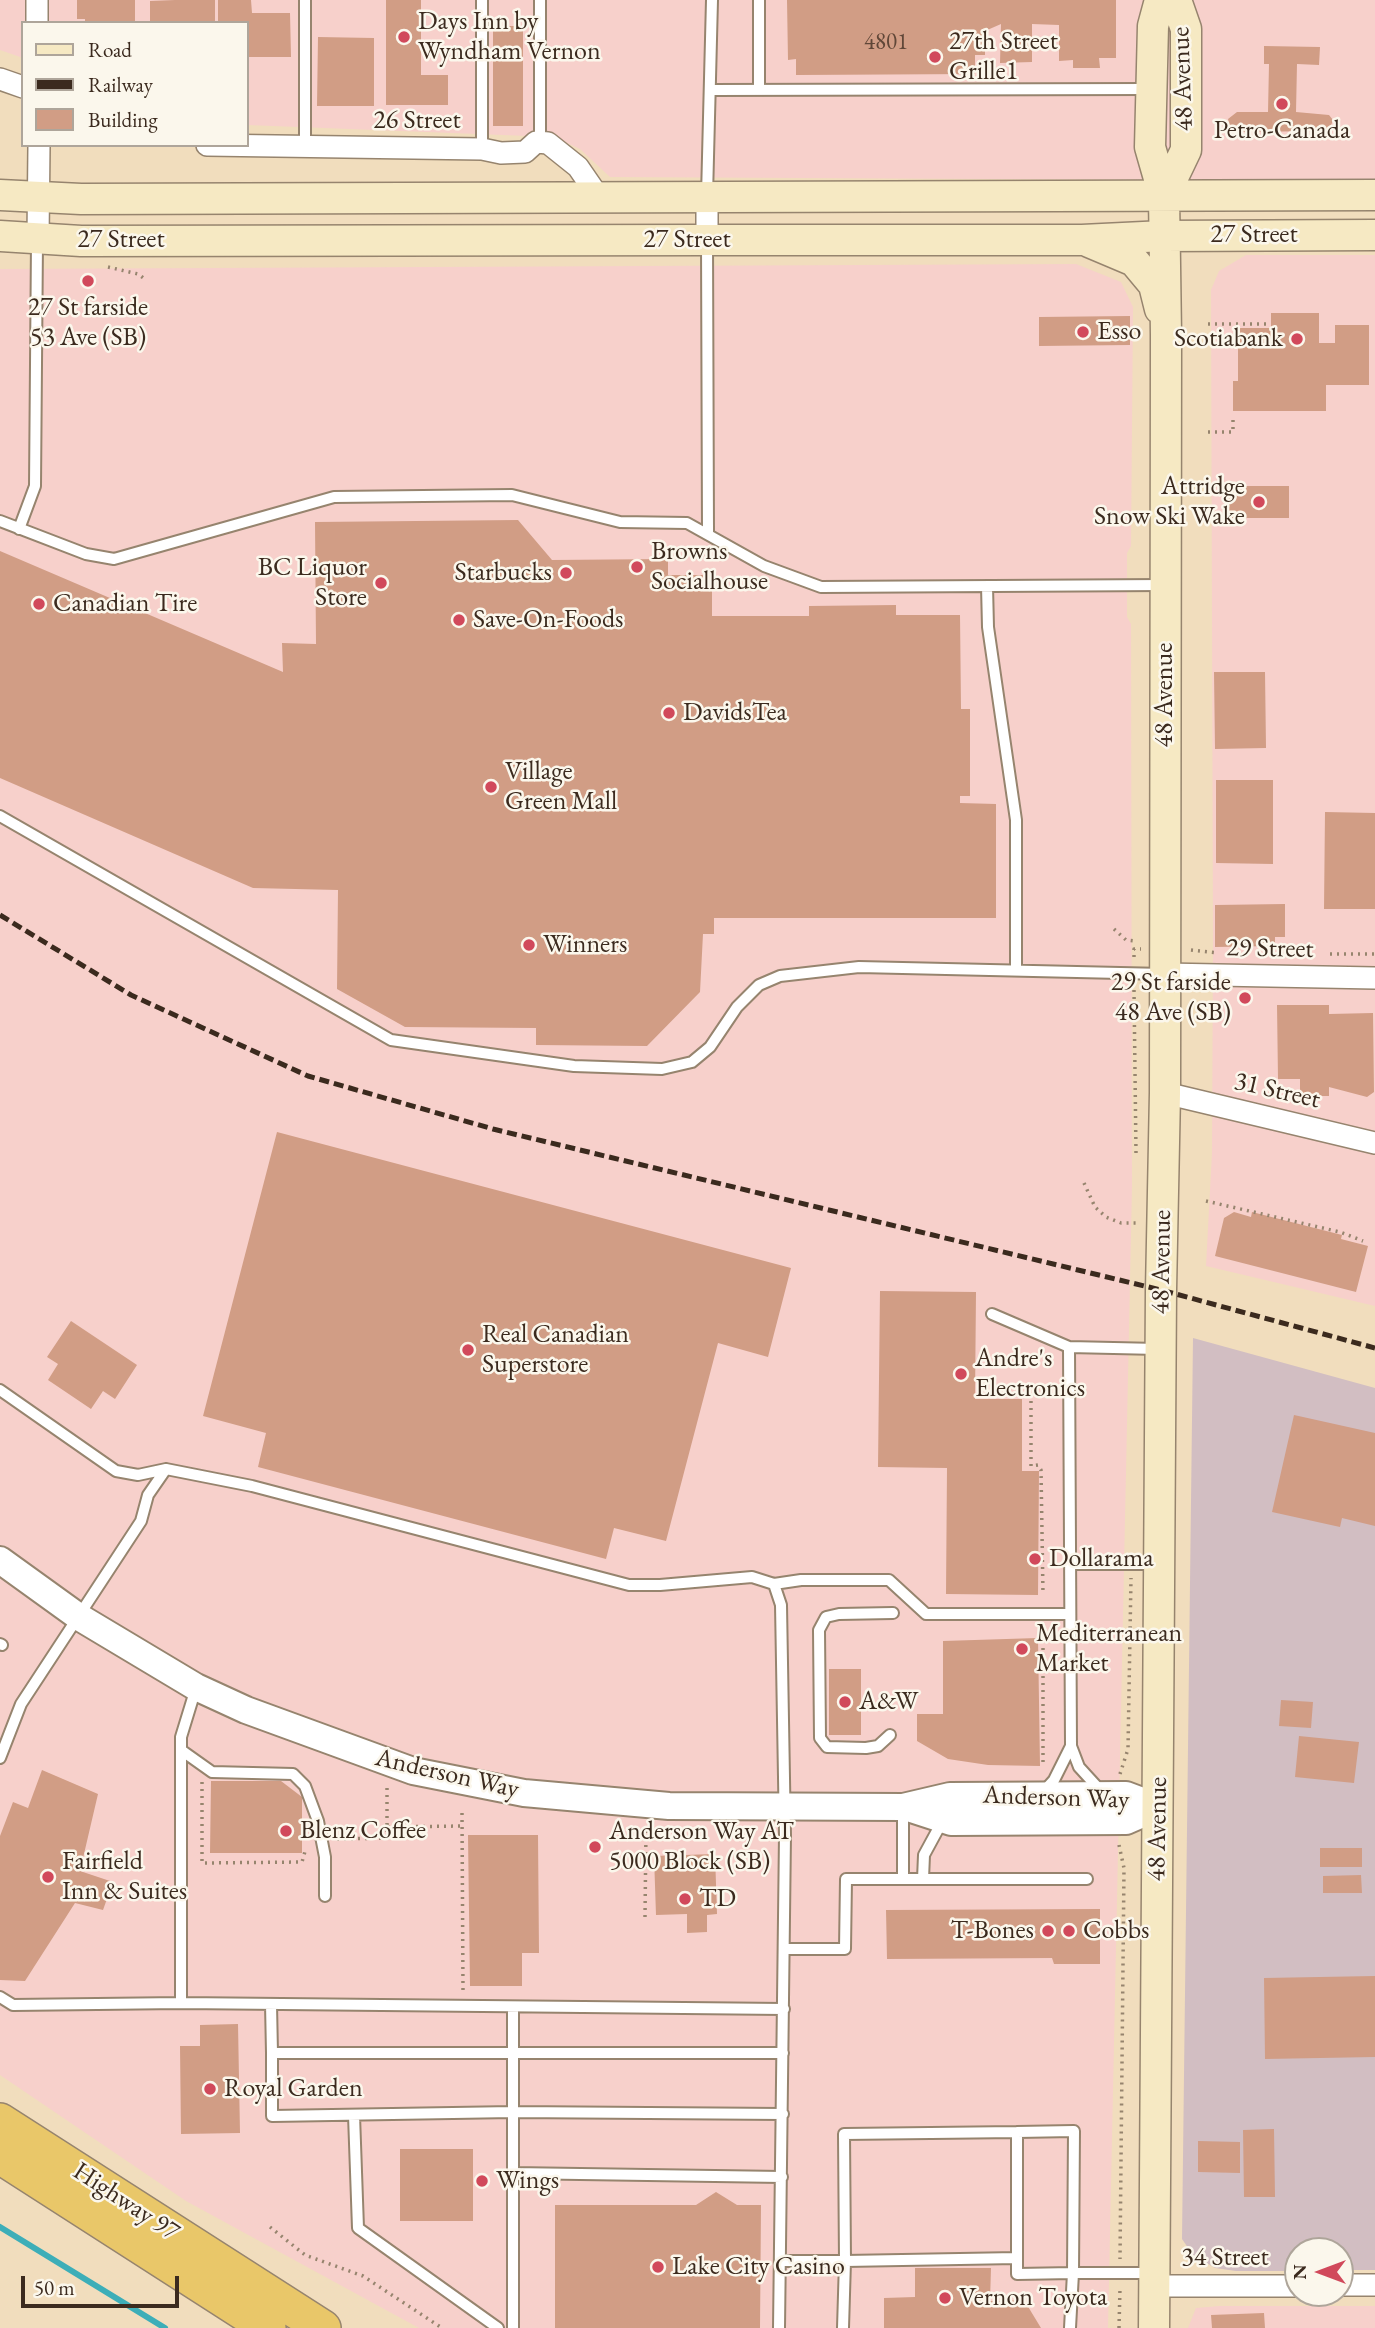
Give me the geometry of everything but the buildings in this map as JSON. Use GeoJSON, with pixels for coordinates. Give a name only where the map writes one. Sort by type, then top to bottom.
{"type":"FeatureCollection","features":[{"type":"Feature","properties":{"kind":"highway","name":"Highway 97"},"geometry":{"type":"LineString","coordinates":[[0,2121],[89,2196],[268,2328]]}},
{"type":"Feature","properties":{"kind":"highway","name":"Highway 97"},"geometry":{"type":"LineString","coordinates":[[0,2156],[89,2196],[323,2328]]}},
{"type":"Feature","properties":{"kind":"main road","name":"48 Avenue"},"geometry":{"type":"LineString","coordinates":[[1154,2328],[1165,1093],[1166,335],[1164,196],[1150,147],[1153,26],[1160,0]]}},
{"type":"Feature","properties":{"kind":"main road","name":"48 Avenue"},"geometry":{"type":"LineString","coordinates":[[1164,196],[1185,150],[1186,29],[1176,0]]}},
{"type":"Feature","properties":{"kind":"main road","name":"27 Street"},"geometry":{"type":"LineString","coordinates":[[0,195],[38,199],[1375,195]]}},
{"type":"Feature","properties":{"kind":"main road","name":"27 Street"},"geometry":{"type":"LineString","coordinates":[[0,236],[37,239],[1082,240],[1164,236],[1375,235]]}},
{"type":"Feature","properties":{"kind":"main road"},"geometry":{"type":"LineString","coordinates":[[1082,240],[1134,261],[1154,285],[1166,335]]}},
{"type":"Feature","properties":{"kind":"street"},"geometry":{"type":"LineString","coordinates":[[37,0],[37,21]]}},
{"type":"Feature","properties":{"kind":"street"},"geometry":{"type":"LineString","coordinates":[[0,79],[21,86]]}},
{"type":"Feature","properties":{"kind":"street"},"geometry":{"type":"LineString","coordinates":[[540,142],[548,143],[578,167],[598,196]]}},
{"type":"Feature","properties":{"kind":"street","name":"26 Street"},"geometry":{"type":"LineString","coordinates":[[248,146],[482,149],[501,153],[525,152],[540,142]]}},
{"type":"Feature","properties":{"kind":"street"},"geometry":{"type":"LineString","coordinates":[[37,239],[39,147]]}},
{"type":"Feature","properties":{"kind":"street"},"geometry":{"type":"LineString","coordinates":[[707,198],[707,240]]}},
{"type":"Feature","properties":{"kind":"street","name":"29 Street"},"geometry":{"type":"LineString","coordinates":[[1165,974],[1375,978]]}},
{"type":"Feature","properties":{"kind":"street","name":"31 Street"},"geometry":{"type":"LineString","coordinates":[[1165,1093],[1375,1143]]}},
{"type":"Feature","properties":{"kind":"street","name":"Anderson Way"},"geometry":{"type":"LineString","coordinates":[[0,1560],[79,1617],[197,1687],[246,1710],[413,1771],[524,1793],[669,1806],[903,1807],[950,1796],[1126,1795],[1158,1807]]}},
{"type":"Feature","properties":{"kind":"street","name":"Anderson Way"},"geometry":{"type":"LineString","coordinates":[[903,1807],[943,1819],[1126,1821],[1158,1807]]}},
{"type":"Feature","properties":{"kind":"street","name":"34 Street"},"geometry":{"type":"LineString","coordinates":[[1153,2280],[1284,2285]]}},
{"type":"Feature","properties":{"kind":"street"},"geometry":{"type":"LineString","coordinates":[[1354,2285],[1375,2285]]}},
{"type":"Feature","properties":{"kind":"lane"},"geometry":{"type":"LineString","coordinates":[[304,148],[305,0]]}},
{"type":"Feature","properties":{"kind":"lane"},"geometry":{"type":"LineString","coordinates":[[482,0],[482,149]]}},
{"type":"Feature","properties":{"kind":"lane"},"geometry":{"type":"LineString","coordinates":[[540,0],[540,142]]}},
{"type":"Feature","properties":{"kind":"lane"},"geometry":{"type":"LineString","coordinates":[[707,198],[707,125],[712,90],[712,0]]}},
{"type":"Feature","properties":{"kind":"lane"},"geometry":{"type":"LineString","coordinates":[[758,0],[758,90]]}},
{"type":"Feature","properties":{"kind":"lane"},"geometry":{"type":"LineString","coordinates":[[712,90],[1152,89]]}},
{"type":"Feature","properties":{"kind":"lane"},"geometry":{"type":"LineString","coordinates":[[19,529],[35,486],[37,239]]}},
{"type":"Feature","properties":{"kind":"lane"},"geometry":{"type":"LineString","coordinates":[[707,240],[708,532]]}},
{"type":"Feature","properties":{"kind":"lane"},"geometry":{"type":"LineString","coordinates":[[0,521],[86,554],[114,559],[320,500],[442,494],[512,495],[620,522],[687,523],[708,532],[764,566],[821,587],[1165,586]]}},
{"type":"Feature","properties":{"kind":"lane"},"geometry":{"type":"LineString","coordinates":[[987,586],[988,627],[1016,820],[1016,970]]}},
{"type":"Feature","properties":{"kind":"lane"},"geometry":{"type":"LineString","coordinates":[[0,816],[391,1040],[574,1066],[662,1069],[691,1062],[710,1046],[737,1007],[758,985],[780,976],[859,967],[1165,974]]}},
{"type":"Feature","properties":{"kind":"lane"},"geometry":{"type":"LineString","coordinates":[[992,1314],[1069,1347],[1161,1349]]}},
{"type":"Feature","properties":{"kind":"lane"},"geometry":{"type":"LineString","coordinates":[[1069,1347],[1071,1746],[1079,1767],[1104,1795]]}},
{"type":"Feature","properties":{"kind":"lane"},"geometry":{"type":"LineString","coordinates":[[0,1390],[116,1471],[138,1475],[166,1469],[252,1486],[629,1585],[751,1577],[774,1584],[801,1580],[889,1580],[926,1614],[1069,1614]]}},
{"type":"Feature","properties":{"kind":"lane"},"geometry":{"type":"LineString","coordinates":[[0,1758],[21,1704],[141,1521],[148,1495],[166,1469]]}},
{"type":"Feature","properties":{"kind":"lane"},"geometry":{"type":"LineString","coordinates":[[1069,1564],[1161,1564]]}},
{"type":"Feature","properties":{"kind":"lane"},"geometry":{"type":"LineString","coordinates":[[774,1584],[781,1605],[785,1808],[779,2328]]}},
{"type":"Feature","properties":{"kind":"lane"},"geometry":{"type":"LineString","coordinates":[[890,1735],[878,1746],[866,1748],[827,1747],[820,1738],[818,1630],[825,1617],[839,1614],[892,1613]]}},
{"type":"Feature","properties":{"kind":"lane"},"geometry":{"type":"LineString","coordinates":[[181,2003],[181,1749],[188,1708],[197,1687]]}},
{"type":"Feature","properties":{"kind":"lane"},"geometry":{"type":"LineString","coordinates":[[1040,1796],[1054,1780],[1071,1746]]}},
{"type":"Feature","properties":{"kind":"lane"},"geometry":{"type":"LineString","coordinates":[[181,1749],[212,1772],[293,1774],[305,1786],[317,1821],[324,1857],[324,1896]]}},
{"type":"Feature","properties":{"kind":"lane"},"geometry":{"type":"LineString","coordinates":[[903,1807],[903,1879]]}},
{"type":"Feature","properties":{"kind":"lane"},"geometry":{"type":"LineString","coordinates":[[923,1879],[924,1855],[943,1819]]}},
{"type":"Feature","properties":{"kind":"lane"},"geometry":{"type":"LineString","coordinates":[[785,1949],[845,1949],[846,1879],[1087,1879]]}},
{"type":"Feature","properties":{"kind":"lane"},"geometry":{"type":"LineString","coordinates":[[0,1997],[13,2005],[181,2003],[784,2009]]}},
{"type":"Feature","properties":{"kind":"lane"},"geometry":{"type":"LineString","coordinates":[[271,2004],[272,2116],[513,2112],[783,2114]]}},
{"type":"Feature","properties":{"kind":"lane"},"geometry":{"type":"LineString","coordinates":[[513,2007],[513,2328]]}},
{"type":"Feature","properties":{"kind":"lane"},"geometry":{"type":"LineString","coordinates":[[272,2053],[783,2053]]}},
{"type":"Feature","properties":{"kind":"lane"},"geometry":{"type":"LineString","coordinates":[[354,2115],[358,2228],[498,2328]]}},
{"type":"Feature","properties":{"kind":"lane"},"geometry":{"type":"LineString","coordinates":[[844,2328],[845,2134],[1074,2131],[1070,2328]]}},
{"type":"Feature","properties":{"kind":"lane"},"geometry":{"type":"LineString","coordinates":[[1017,2132],[1017,2274],[1120,2273],[1153,2280]]}},
{"type":"Feature","properties":{"kind":"lane"},"geometry":{"type":"LineString","coordinates":[[513,2173],[782,2177]]}},
{"type":"Feature","properties":{"kind":"lane"},"geometry":{"type":"LineString","coordinates":[[780,2261],[1017,2258]]}},
{"type":"Feature","properties":{"kind":"path"},"geometry":{"type":"LineString","coordinates":[[100,264],[138,274],[146,281]]}},
{"type":"Feature","properties":{"kind":"path"},"geometry":{"type":"LineString","coordinates":[[1208,324],[1267,324]]}},
{"type":"Feature","properties":{"kind":"path"},"geometry":{"type":"LineString","coordinates":[[1208,432],[1233,432],[1233,417]]}},
{"type":"Feature","properties":{"kind":"path"},"geometry":{"type":"LineString","coordinates":[[1114,929],[1126,940],[1134,941]]}},
{"type":"Feature","properties":{"kind":"path"},"geometry":{"type":"LineString","coordinates":[[1084,1184],[1095,1207],[1105,1217],[1121,1223],[1137,1223]]}},
{"type":"Feature","properties":{"kind":"path"},"geometry":{"type":"LineString","coordinates":[[1206,1201],[1339,1232],[1363,1241]]}},
{"type":"Feature","properties":{"kind":"path"},"geometry":{"type":"LineString","coordinates":[[1031,1401],[1031,1466],[1038,1465],[1041,1470],[1043,1595]]}},
{"type":"Feature","properties":{"kind":"path"},"geometry":{"type":"LineString","coordinates":[[1043,1634],[1043,1763]]}},
{"type":"Feature","properties":{"kind":"path"},"geometry":{"type":"LineString","coordinates":[[202,1773],[202,1863],[302,1862],[308,1843],[314,1843]]}},
{"type":"Feature","properties":{"kind":"path"},"geometry":{"type":"LineString","coordinates":[[331,1843],[336,1839],[387,1838],[387,1788]]}},
{"type":"Feature","properties":{"kind":"path"},"geometry":{"type":"LineString","coordinates":[[462,1813],[463,1991],[474,1991]]}},
{"type":"Feature","properties":{"kind":"path"},"geometry":{"type":"LineString","coordinates":[[387,1827],[462,1826]]}},
{"type":"Feature","properties":{"kind":"path"},"geometry":{"type":"LineString","coordinates":[[645,1917],[646,1830]]}},
{"type":"Feature","properties":{"kind":"path"},"geometry":{"type":"LineString","coordinates":[[1118,1851],[1124,1868],[1119,2328]]}},
{"type":"Feature","properties":{"kind":"path"},"geometry":{"type":"LineString","coordinates":[[270,2227],[304,2255],[363,2276],[442,2328]]}},
{"type":"Feature","properties":{"kind":"shaded area"},"geometry":{"type":"Polygon","coordinates":[[[0,0],[1375,0],[1375,181],[610,177],[580,149],[554,137],[248,125],[248,21],[21,21],[21,57],[0,50],[0,0]]]}},
{"type":"Feature","properties":{"kind":"shaded area"},"geometry":{"type":"Polygon","coordinates":[[[1246,255],[1375,255],[1375,1306],[1206,1266],[1212,1153],[1211,290],[1219,271],[1246,255]]]}},
{"type":"Feature","properties":{"kind":"shaded area"},"geometry":{"type":"Polygon","coordinates":[[[1076,264],[1121,282],[1133,307],[1131,546],[1127,553],[1127,617],[1131,624],[1132,1186],[1108,2328],[419,2328],[186,2201],[0,2075],[0,269],[1076,264]]]}},
{"type":"Feature","properties":{"kind":"shaded area"},"geometry":{"type":"Polygon","coordinates":[[[1193,1338],[1375,1388],[1375,2270],[1354,2270],[1354,2237],[1284,2237],[1284,2271],[1215,2268],[1193,2255],[1182,2239],[1193,1338]]]}},
{"type":"Feature","properties":{"kind":"shaded area"},"geometry":{"type":"Polygon","coordinates":[[[1375,2306],[1375,2328],[1188,2328],[1196,2308],[1375,2306]]]}},
{"type":"Feature","properties":{"kind":"waterway"},"geometry":{"type":"LineString","coordinates":[[0,2227],[165,2328]]}},
{"type":"Feature","properties":{"kind":"railway"},"geometry":{"type":"LineString","coordinates":[[0,915],[131,995],[308,1076],[493,1129],[1161,1290],[1375,1348]]}},
{"type":"Feature","properties":{"kind":"place","name":"Days Inn by Wyndham Vernon"},"geometry":{"type":"Point","coordinates":[404,37]}},
{"type":"Feature","properties":{"kind":"place","name":"27th Street Grille1"},"geometry":{"type":"Point","coordinates":[935,57]}},
{"type":"Feature","properties":{"kind":"place","name":"Petro-Canada"},"geometry":{"type":"Point","coordinates":[1282,104]}},
{"type":"Feature","properties":{"kind":"place","name":"27 St farside 53 Ave (SB)"},"geometry":{"type":"Point","coordinates":[88,281]}},
{"type":"Feature","properties":{"kind":"place","name":"Esso"},"geometry":{"type":"Point","coordinates":[1083,332]}},
{"type":"Feature","properties":{"kind":"place","name":"Scotiabank"},"geometry":{"type":"Point","coordinates":[1297,339]}},
{"type":"Feature","properties":{"kind":"place","name":"Attridge Snow Ski Wake"},"geometry":{"type":"Point","coordinates":[1259,502]}},
{"type":"Feature","properties":{"kind":"place","name":"Browns Socialhouse"},"geometry":{"type":"Point","coordinates":[637,567]}},
{"type":"Feature","properties":{"kind":"place","name":"Starbucks"},"geometry":{"type":"Point","coordinates":[566,573]}},
{"type":"Feature","properties":{"kind":"place","name":"BC Liquor Store"},"geometry":{"type":"Point","coordinates":[381,583]}},
{"type":"Feature","properties":{"kind":"place","name":"Canadian Tire"},"geometry":{"type":"Point","coordinates":[39,604]}},
{"type":"Feature","properties":{"kind":"place","name":"Save-On-Foods"},"geometry":{"type":"Point","coordinates":[459,620]}},
{"type":"Feature","properties":{"kind":"place","name":"DavidsTea"},"geometry":{"type":"Point","coordinates":[669,713]}},
{"type":"Feature","properties":{"kind":"place","name":"Village Green Mall"},"geometry":{"type":"Point","coordinates":[491,787]}},
{"type":"Feature","properties":{"kind":"place","name":"Winners"},"geometry":{"type":"Point","coordinates":[529,945]}},
{"type":"Feature","properties":{"kind":"place","name":"29 St farside 48 Ave (SB)"},"geometry":{"type":"Point","coordinates":[1245,998]}},
{"type":"Feature","properties":{"kind":"place","name":"Real Canadian Superstore"},"geometry":{"type":"Point","coordinates":[468,1350]}},
{"type":"Feature","properties":{"kind":"place","name":"Andre's Electronics"},"geometry":{"type":"Point","coordinates":[961,1374]}},
{"type":"Feature","properties":{"kind":"place","name":"Dollarama"},"geometry":{"type":"Point","coordinates":[1035,1559]}},
{"type":"Feature","properties":{"kind":"place","name":"Mediterranean Market"},"geometry":{"type":"Point","coordinates":[1022,1649]}},
{"type":"Feature","properties":{"kind":"place","name":"A&W"},"geometry":{"type":"Point","coordinates":[845,1702]}},
{"type":"Feature","properties":{"kind":"place","name":"Blenz Coffee"},"geometry":{"type":"Point","coordinates":[286,1831]}},
{"type":"Feature","properties":{"kind":"place","name":"Anderson Way AT 5000 Block (SB)"},"geometry":{"type":"Point","coordinates":[595,1847]}},
{"type":"Feature","properties":{"kind":"place","name":"Fairfield Inn & Suites"},"geometry":{"type":"Point","coordinates":[48,1877]}},
{"type":"Feature","properties":{"kind":"place","name":"TD"},"geometry":{"type":"Point","coordinates":[685,1899]}},
{"type":"Feature","properties":{"kind":"place","name":"T-Bones"},"geometry":{"type":"Point","coordinates":[1048,1931]}},
{"type":"Feature","properties":{"kind":"place","name":"Cobbs"},"geometry":{"type":"Point","coordinates":[1069,1931]}},
{"type":"Feature","properties":{"kind":"place","name":"Royal Garden"},"geometry":{"type":"Point","coordinates":[210,2089]}},
{"type":"Feature","properties":{"kind":"place","name":"Wings"},"geometry":{"type":"Point","coordinates":[482,2181]}},
{"type":"Feature","properties":{"kind":"place","name":"Lake City Casino"},"geometry":{"type":"Point","coordinates":[658,2267]}},
{"type":"Feature","properties":{"kind":"place","name":"Vernon Toyota"},"geometry":{"type":"Point","coordinates":[945,2298]}}]}
